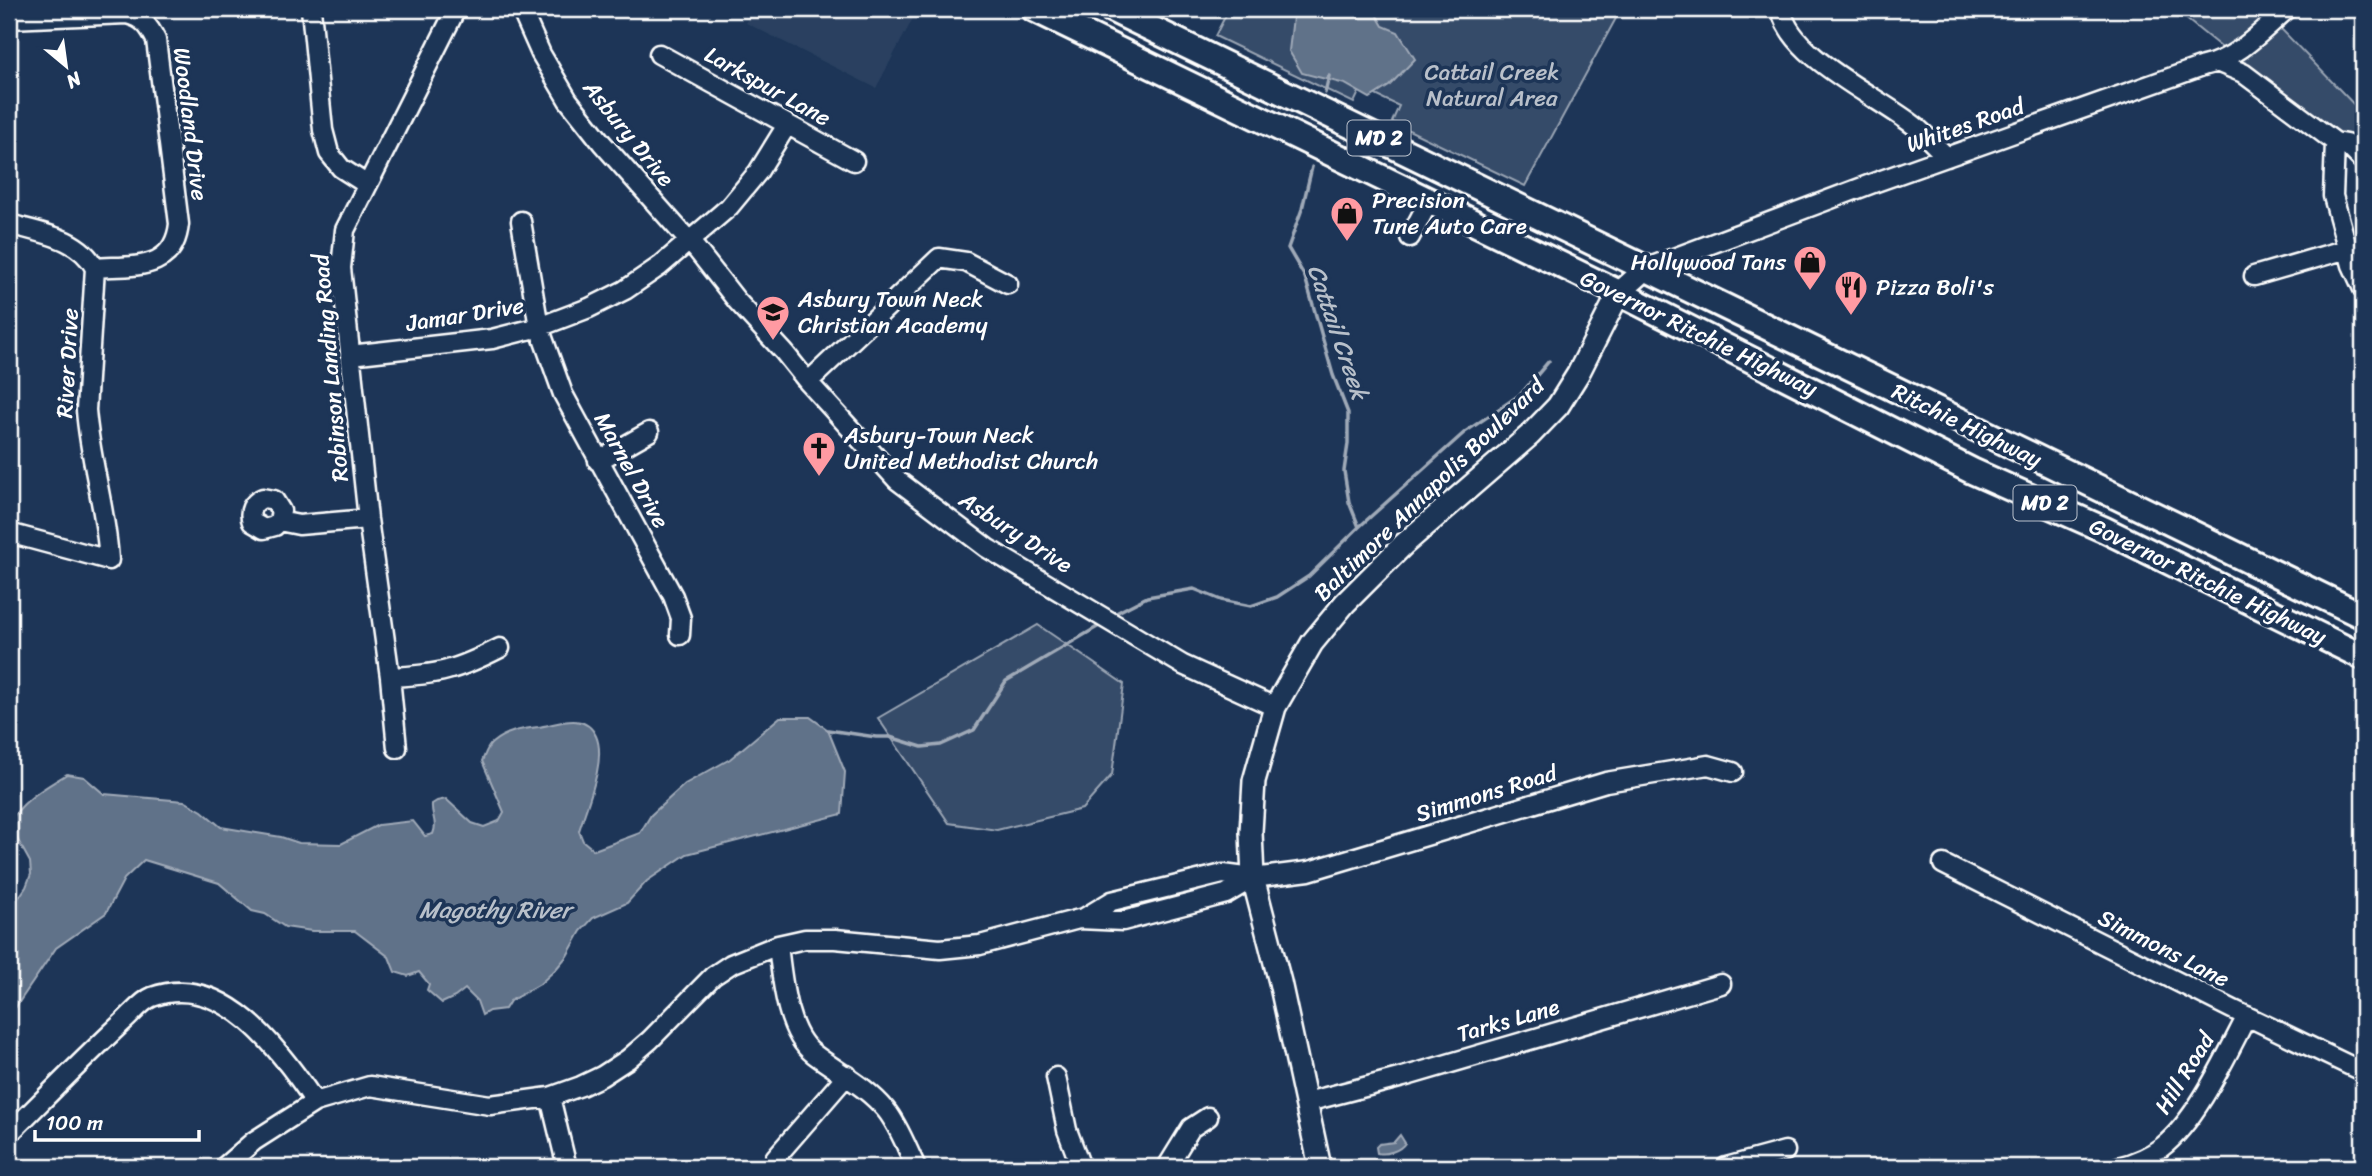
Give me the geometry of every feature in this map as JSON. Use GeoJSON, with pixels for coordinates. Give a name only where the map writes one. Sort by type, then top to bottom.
{"type":"FeatureCollection","features":[{"type":"Feature","properties":{"kind":"highway","name":"Governor Ritchie Highway"},"geometry":{"type":"LineString","coordinates":[[1034,9],[1619,293],[1972,471],[2105,530],[2363,657]]}},
{"type":"Feature","properties":{"kind":"highway","name":"Governor Ritchie Highway"},"geometry":{"type":"LineString","coordinates":[[1111,9],[1647,268]]}},
{"type":"Feature","properties":{"kind":"highway","name":"Ritchie Highway"},"geometry":{"type":"LineString","coordinates":[[1647,268],[2363,616]]}},
{"type":"Feature","properties":{"kind":"main road","name":"Baltimore Annapolis Boulevard"},"geometry":{"type":"LineString","coordinates":[[1320,1167],[1253,878],[1251,832],[1254,781],[1275,707],[1312,643],[1345,603],[1404,545],[1530,435],[1558,406],[1578,374],[1619,293],[1647,268]]}},
{"type":"Feature","properties":{"kind":"street"},"geometry":{"type":"LineString","coordinates":[[311,9],[323,130],[328,153],[341,168],[366,184]]}},
{"type":"Feature","properties":{"kind":"street","name":"Robinson Landing Road"},"geometry":{"type":"LineString","coordinates":[[397,748],[368,519],[341,268],[345,230],[456,9]]}},
{"type":"Feature","properties":{"kind":"street","name":"Asbury Drive"},"geometry":{"type":"LineString","coordinates":[[521,9],[541,54],[568,100],[601,143],[808,382],[897,480],[987,548],[1183,665],[1275,707]]}},
{"type":"Feature","properties":{"kind":"street"},"geometry":{"type":"LineString","coordinates":[[1781,9],[1790,31],[1814,56],[1916,127],[1947,157]]}},
{"type":"Feature","properties":{"kind":"street","name":"Whites Road"},"geometry":{"type":"LineString","coordinates":[[1647,268],[1947,157],[2203,66],[2219,63],[2243,47],[2287,9]]}},
{"type":"Feature","properties":{"kind":"street","name":"Woodland Drive"},"geometry":{"type":"LineString","coordinates":[[9,19],[127,14],[145,22],[156,40],[179,224],[177,237],[169,253],[153,263],[95,268]]}},
{"type":"Feature","properties":{"kind":"street","name":"Larkspur Lane"},"geometry":{"type":"LineString","coordinates":[[659,54],[854,161]]}},
{"type":"Feature","properties":{"kind":"street"},"geometry":{"type":"LineString","coordinates":[[2219,63],[2243,73],[2363,161]]}},
{"type":"Feature","properties":{"kind":"street","name":"Jamar Drive"},"geometry":{"type":"LineString","coordinates":[[350,355],[492,339],[539,327],[589,308],[625,290],[689,242],[729,207],[751,181],[787,125]]}},
{"type":"Feature","properties":{"kind":"street"},"geometry":{"type":"LineString","coordinates":[[2341,143],[2333,196],[2347,249],[2363,289]]}},
{"type":"Feature","properties":{"kind":"street"},"geometry":{"type":"LineString","coordinates":[[1410,237],[1429,201]]}},
{"type":"Feature","properties":{"kind":"street","name":"Marnel Drive"},"geometry":{"type":"LineString","coordinates":[[521,221],[539,327],[563,394],[673,596],[681,618],[680,635]]}},
{"type":"Feature","properties":{"kind":"street"},"geometry":{"type":"LineString","coordinates":[[9,224],[68,242],[89,256],[95,268]]}},
{"type":"Feature","properties":{"kind":"street"},"geometry":{"type":"LineString","coordinates":[[2254,276],[2347,249]]}},
{"type":"Feature","properties":{"kind":"street"},"geometry":{"type":"LineString","coordinates":[[808,382],[939,258],[966,262],[1007,284]]}},
{"type":"Feature","properties":{"kind":"street","name":"River Drive"},"geometry":{"type":"LineString","coordinates":[[9,533],[109,560],[108,535],[86,410],[95,268]]}},
{"type":"Feature","properties":{"kind":"street"},"geometry":{"type":"LineString","coordinates":[[598,461],[649,432]]}},
{"type":"Feature","properties":{"kind":"street"},"geometry":{"type":"LineString","coordinates":[[279,521],[299,525],[368,519]]}},
{"type":"Feature","properties":{"kind":"street"},"geometry":{"type":"LineString","coordinates":[[390,677],[431,675],[454,670],[500,648]]}},
{"type":"Feature","properties":{"kind":"street","name":"Simmons Road"},"geometry":{"type":"LineString","coordinates":[[224,1167],[254,1141],[315,1102],[370,1086],[482,1104],[550,1097],[602,1076],[628,1059],[713,976],[731,964],[778,945],[805,939],[835,939],[940,949],[980,944],[1084,918],[1112,901],[1223,874],[1253,878],[1310,871],[1606,782],[1708,765],[1733,772]]}},
{"type":"Feature","properties":{"kind":"street","name":"Simmons Lane"},"geometry":{"type":"LineString","coordinates":[[1944,864],[2363,1072]]}},
{"type":"Feature","properties":{"kind":"street"},"geometry":{"type":"LineString","coordinates":[[778,945],[783,992],[793,1024],[812,1053],[847,1075],[887,1111],[916,1167]]}},
{"type":"Feature","properties":{"kind":"street","name":"Tarks Lane"},"geometry":{"type":"LineString","coordinates":[[1307,1102],[1404,1077],[1721,984]]}},
{"type":"Feature","properties":{"kind":"street"},"geometry":{"type":"LineString","coordinates":[[9,1134],[100,1043],[150,998],[191,991],[233,1010],[262,1034],[286,1060],[315,1102]]}},
{"type":"Feature","properties":{"kind":"street","name":"Hill Road"},"geometry":{"type":"LineString","coordinates":[[2118,1167],[2157,1151],[2190,1117],[2247,1016]]}},
{"type":"Feature","properties":{"kind":"street"},"geometry":{"type":"LineString","coordinates":[[775,1158],[847,1075]]}},
{"type":"Feature","properties":{"kind":"street"},"geometry":{"type":"LineString","coordinates":[[1056,1077],[1067,1130],[1081,1167]]}},
{"type":"Feature","properties":{"kind":"street"},"geometry":{"type":"LineString","coordinates":[[550,1097],[568,1167]]}},
{"type":"Feature","properties":{"kind":"street"},"geometry":{"type":"LineString","coordinates":[[1167,1167],[1191,1129],[1208,1117]]}},
{"type":"Feature","properties":{"kind":"street"},"geometry":{"type":"LineString","coordinates":[[1726,1167],[1786,1151]]}},
{"type":"Feature","properties":{"kind":"shaded area"},"geometry":{"type":"Polygon","coordinates":[[[754,9],[918,9],[876,88],[746,23],[754,9]]]}},
{"type":"Feature","properties":{"kind":"green space","name":"Cattail Creek Natural Area"},"geometry":{"type":"Polygon","coordinates":[[[1229,9],[1621,9],[1525,186],[1392,122],[1399,106],[1361,88],[1354,103],[1215,36],[1229,9]]]}},
{"type":"Feature","properties":{"kind":"green space"},"geometry":{"type":"Polygon","coordinates":[[[2174,9],[2262,9],[2363,114],[2363,162],[2174,9]]]}},
{"type":"Feature","properties":{"kind":"green space"},"geometry":{"type":"Polygon","coordinates":[[[1038,625],[1124,684],[1112,775],[1082,809],[997,830],[949,823],[878,718],[1038,625]]]}},
{"type":"Feature","properties":{"kind":"water"},"geometry":{"type":"Polygon","coordinates":[[[1294,9],[1373,9],[1383,26],[1398,32],[1415,59],[1389,86],[1370,98],[1345,84],[1302,73],[1289,51],[1294,9]]]}},
{"type":"Feature","properties":{"kind":"water","name":"Magothy River"},"geometry":{"type":"Polygon","coordinates":[[[780,717],[810,717],[828,730],[845,772],[842,814],[687,854],[647,881],[627,903],[593,918],[556,969],[540,984],[510,1001],[505,1009],[489,1011],[482,1015],[477,1001],[465,989],[442,1003],[427,990],[429,984],[419,972],[408,976],[395,972],[389,957],[355,931],[312,931],[285,927],[265,914],[252,911],[219,883],[144,860],[124,879],[106,913],[56,948],[9,1017],[9,912],[26,887],[31,874],[30,862],[9,824],[27,801],[67,774],[84,777],[104,794],[184,801],[202,811],[221,827],[281,837],[299,843],[341,844],[378,825],[413,821],[425,836],[433,834],[434,830],[432,804],[446,799],[472,823],[484,827],[499,821],[504,812],[482,761],[489,747],[497,739],[520,730],[578,721],[591,728],[599,746],[594,784],[579,831],[583,841],[594,850],[640,833],[651,815],[685,784],[730,759],[780,717]]]}},
{"type":"Feature","properties":{"kind":"water"},"geometry":{"type":"Polygon","coordinates":[[[1400,1135],[1405,1143],[1400,1148],[1388,1153],[1377,1153],[1376,1147],[1379,1144],[1394,1142],[1400,1135]]]}},
{"type":"Feature","properties":{"kind":"waterway","name":"Cattail Creek"},"geometry":{"type":"LineString","coordinates":[[1325,93],[1329,76]]}},
{"type":"Feature","properties":{"kind":"waterway","name":"Cattail Creek"},"geometry":{"type":"LineString","coordinates":[[1312,167],[1302,209],[1288,248],[1305,277],[1333,375],[1348,413],[1348,444],[1344,471],[1349,502],[1359,527]]}},
{"type":"Feature","properties":{"kind":"waterway","name":"Cattail Creek"},"geometry":{"type":"LineString","coordinates":[[1116,613],[1147,597],[1194,589],[1221,600],[1251,606],[1277,597],[1309,576],[1465,432],[1521,394],[1549,361]]}},
{"type":"Feature","properties":{"kind":"waterway","name":"Cattail Creek"},"geometry":{"type":"LineString","coordinates":[[828,730],[890,737],[922,747],[941,745],[974,730],[1006,681],[1099,626]]}},
{"type":"Feature","properties":{"kind":"place","name":"Precision Tune Auto Care"},"geometry":{"type":"Point","coordinates":[1347,243]}},
{"type":"Feature","properties":{"kind":"place","name":"Hollywood Tans"},"geometry":{"type":"Point","coordinates":[1810,292]}},
{"type":"Feature","properties":{"kind":"place","name":"Pizza Boli's"},"geometry":{"type":"Point","coordinates":[1851,317]}},
{"type":"Feature","properties":{"kind":"place","name":"Asbury Town Neck Christian Academy"},"geometry":{"type":"Point","coordinates":[773,342]}},
{"type":"Feature","properties":{"kind":"place","name":"Asbury-Town Neck United Methodist Church"},"geometry":{"type":"Point","coordinates":[819,478]}}]}
